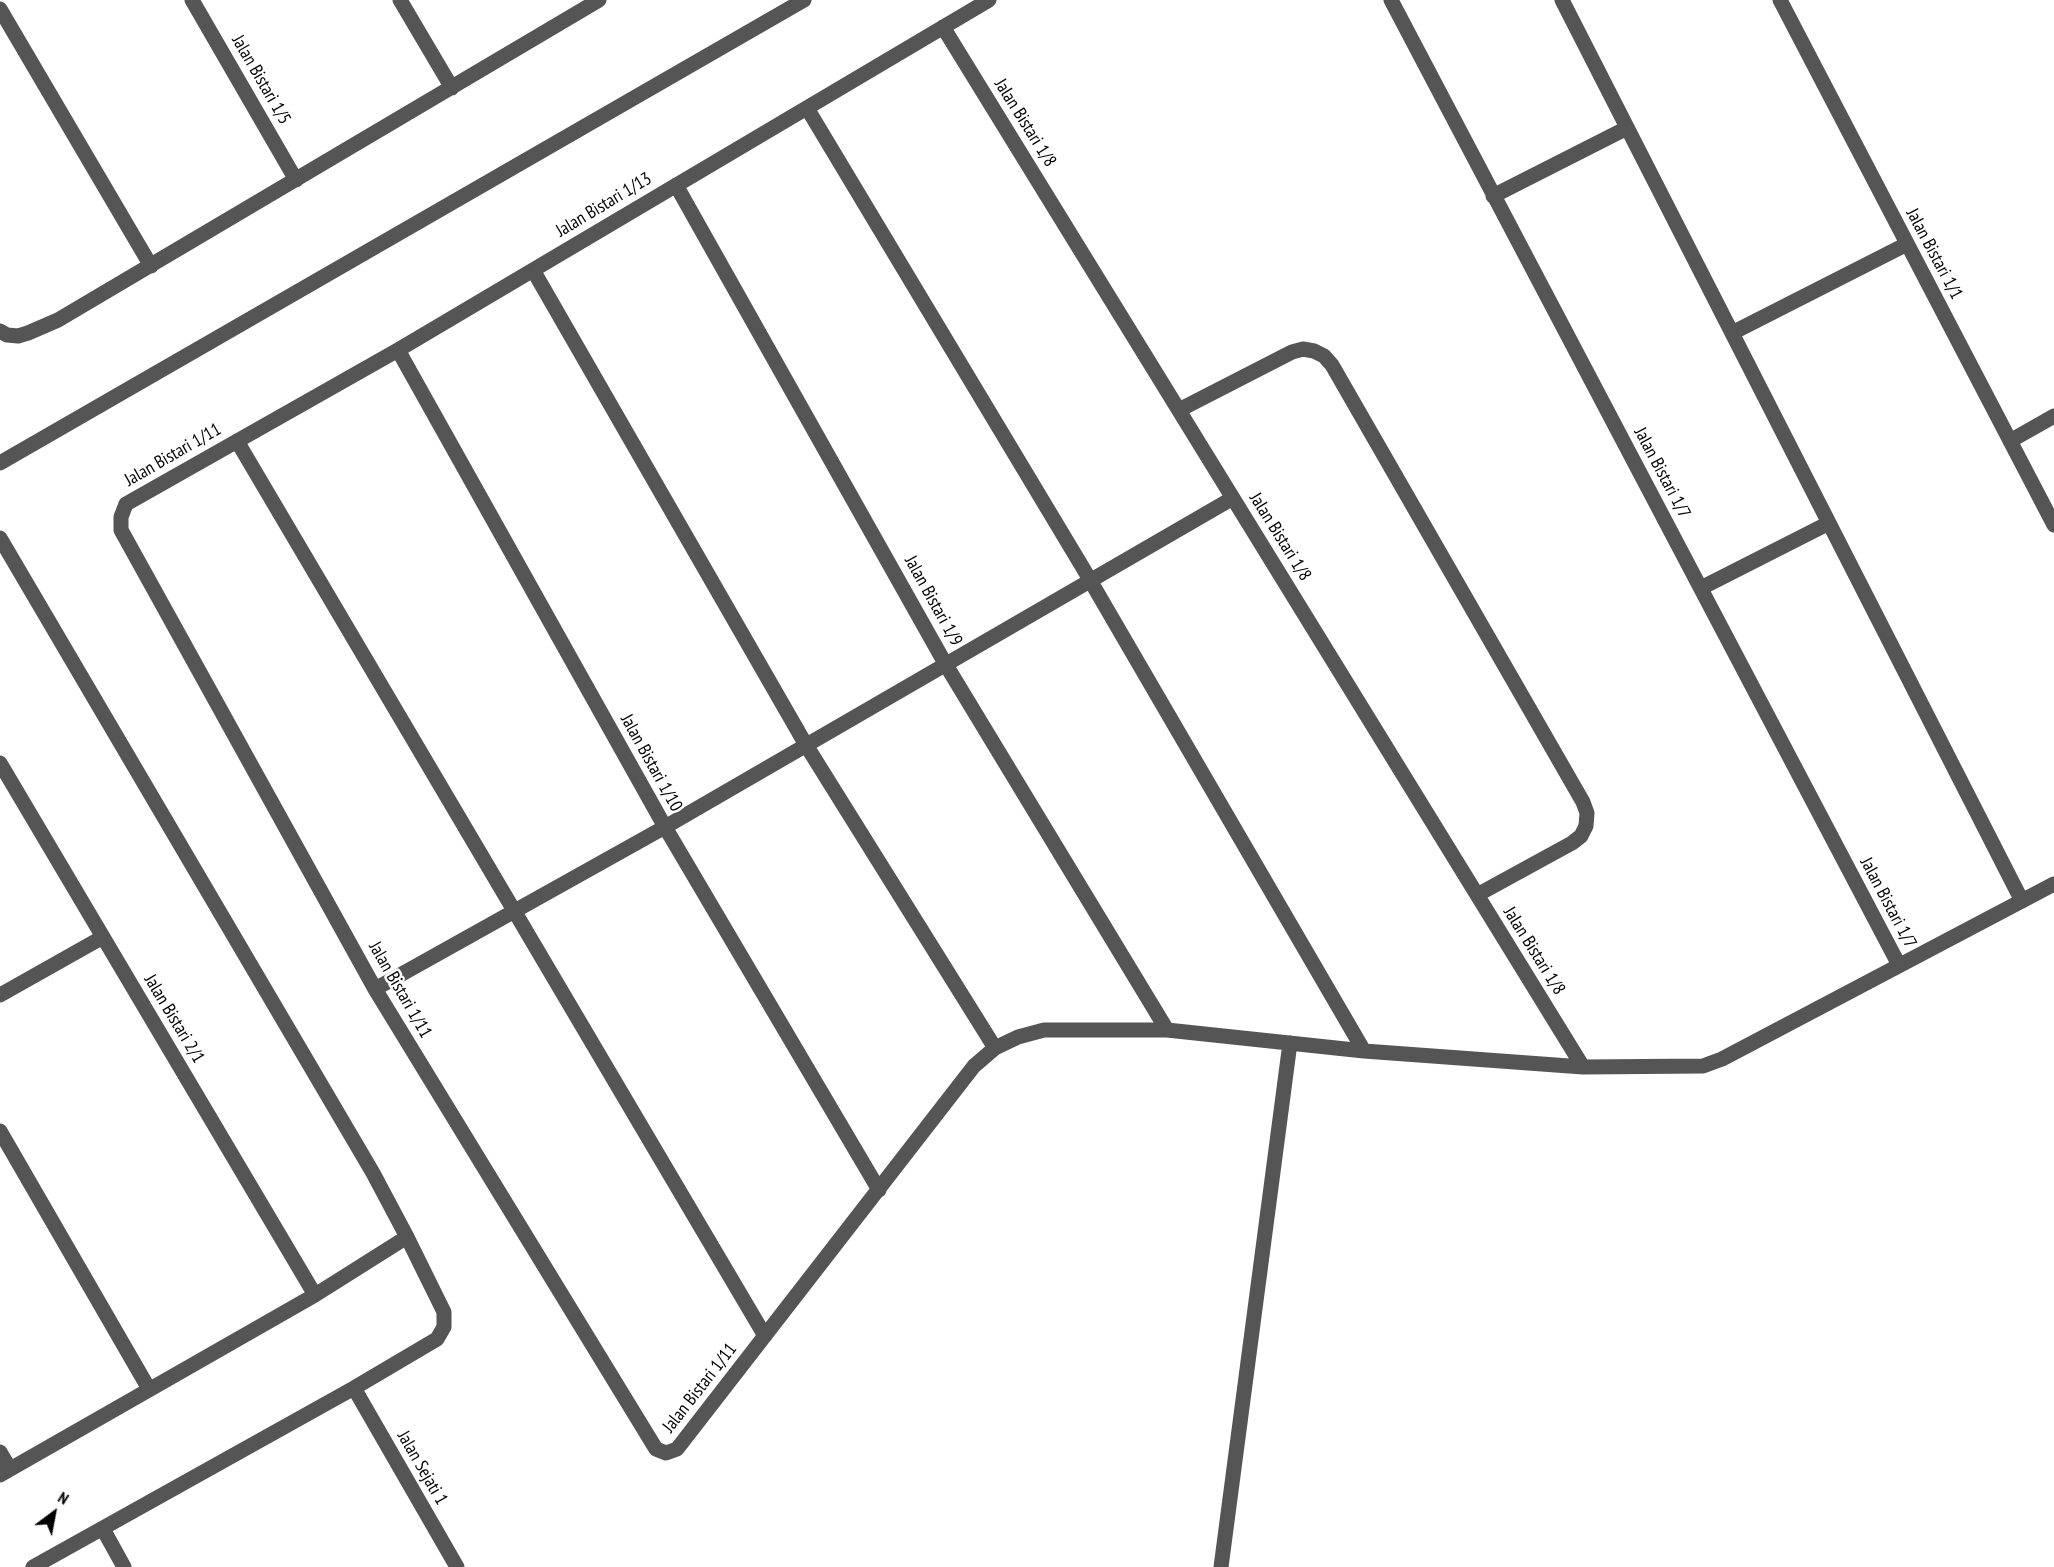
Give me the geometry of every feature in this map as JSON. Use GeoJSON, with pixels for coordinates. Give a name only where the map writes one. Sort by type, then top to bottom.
{"type":"FeatureCollection","features":[{"type":"Feature","properties":{"kind":"street","name":"Jalan Bistari 1/5"},"geometry":{"type":"LineString","coordinates":[[192,0],[296,180]]}},
{"type":"Feature","properties":{"kind":"street"},"geometry":{"type":"LineString","coordinates":[[400,0],[452,88]]}},
{"type":"Feature","properties":{"kind":"street"},"geometry":{"type":"LineString","coordinates":[[0,331],[6,335],[18,336],[58,320],[599,0]]}},
{"type":"Feature","properties":{"kind":"street"},"geometry":{"type":"LineString","coordinates":[[0,464],[804,0]]}},
{"type":"Feature","properties":{"kind":"street","name":"Jalan Bistari 1/13"},"geometry":{"type":"LineString","coordinates":[[237,441],[398,350],[989,0]]}},
{"type":"Feature","properties":{"kind":"street","name":"Jalan Bistari 1/7"},"geometry":{"type":"LineString","coordinates":[[1390,0],[1899,965]]}},
{"type":"Feature","properties":{"kind":"street"},"geometry":{"type":"LineString","coordinates":[[1562,0],[2022,901]]}},
{"type":"Feature","properties":{"kind":"street","name":"Jalan Bistari 1/1"},"geometry":{"type":"LineString","coordinates":[[1780,0],[2054,525]]}},
{"type":"Feature","properties":{"kind":"street"},"geometry":{"type":"LineString","coordinates":[[0,9],[151,266]]}},
{"type":"Feature","properties":{"kind":"street","name":"Jalan Bistari 1/8"},"geometry":{"type":"LineString","coordinates":[[943,27],[1583,1067]]}},
{"type":"Feature","properties":{"kind":"street"},"geometry":{"type":"LineString","coordinates":[[807,108],[1090,581],[1364,1052]]}},
{"type":"Feature","properties":{"kind":"street"},"geometry":{"type":"LineString","coordinates":[[1493,196],[1627,128]]}},
{"type":"Feature","properties":{"kind":"street","name":"Jalan Bistari 1/9"},"geometry":{"type":"LineString","coordinates":[[676,185],[946,664],[1167,1030]]}},
{"type":"Feature","properties":{"kind":"street"},"geometry":{"type":"LineString","coordinates":[[1731,333],[1907,244]]}},
{"type":"Feature","properties":{"kind":"street"},"geometry":{"type":"LineString","coordinates":[[533,270],[806,746],[995,1048]]}},
{"type":"Feature","properties":{"kind":"street","name":"Jalan Bistari 1/10"},"geometry":{"type":"LineString","coordinates":[[398,350],[665,827],[879,1190]]}},
{"type":"Feature","properties":{"kind":"street"},"geometry":{"type":"LineString","coordinates":[[1179,410],[1292,352],[1314,351],[1324,356],[1332,365],[1583,802],[1587,813],[1586,826],[1581,836],[1572,843],[1477,895]]}},
{"type":"Feature","properties":{"kind":"street"},"geometry":{"type":"LineString","coordinates":[[2010,441],[2054,416]]}},
{"type":"Feature","properties":{"kind":"street"},"geometry":{"type":"LineString","coordinates":[[237,441],[765,1336],[974,1066],[995,1048],[1018,1037],[1044,1030],[1167,1030],[1364,1052],[1583,1067],[1703,1066],[1722,1059],[2054,884]]}},
{"type":"Feature","properties":{"kind":"street","name":"Jalan Bistari 1/11"},"geometry":{"type":"LineString","coordinates":[[237,441],[126,504],[121,517],[121,530],[375,989],[656,1449],[666,1453],[677,1449],[765,1336]]}},
{"type":"Feature","properties":{"kind":"street"},"geometry":{"type":"LineString","coordinates":[[375,989],[665,827],[1233,498]]}},
{"type":"Feature","properties":{"kind":"street"},"geometry":{"type":"LineString","coordinates":[[1701,588],[1829,523]]}},
{"type":"Feature","properties":{"kind":"street"},"geometry":{"type":"LineString","coordinates":[[0,538],[373,1173],[444,1312],[444,1327],[437,1339],[354,1388],[33,1567]]}},
{"type":"Feature","properties":{"kind":"street","name":"Jalan Bistari 2/1"},"geometry":{"type":"LineString","coordinates":[[0,763],[315,1294]]}},
{"type":"Feature","properties":{"kind":"street"},"geometry":{"type":"LineString","coordinates":[[0,995],[103,937]]}},
{"type":"Feature","properties":{"kind":"street"},"geometry":{"type":"LineString","coordinates":[[1221,1567],[1290,1043]]}},
{"type":"Feature","properties":{"kind":"street"},"geometry":{"type":"LineString","coordinates":[[0,1131],[149,1389]]}},
{"type":"Feature","properties":{"kind":"street"},"geometry":{"type":"LineString","coordinates":[[0,1452],[5,1472],[315,1294],[407,1237]]}},
{"type":"Feature","properties":{"kind":"street","name":"Jalan Sejati 1"},"geometry":{"type":"LineString","coordinates":[[354,1388],[457,1567]]}},
{"type":"Feature","properties":{"kind":"street"},"geometry":{"type":"LineString","coordinates":[[103,1529],[124,1567]]}}]}
